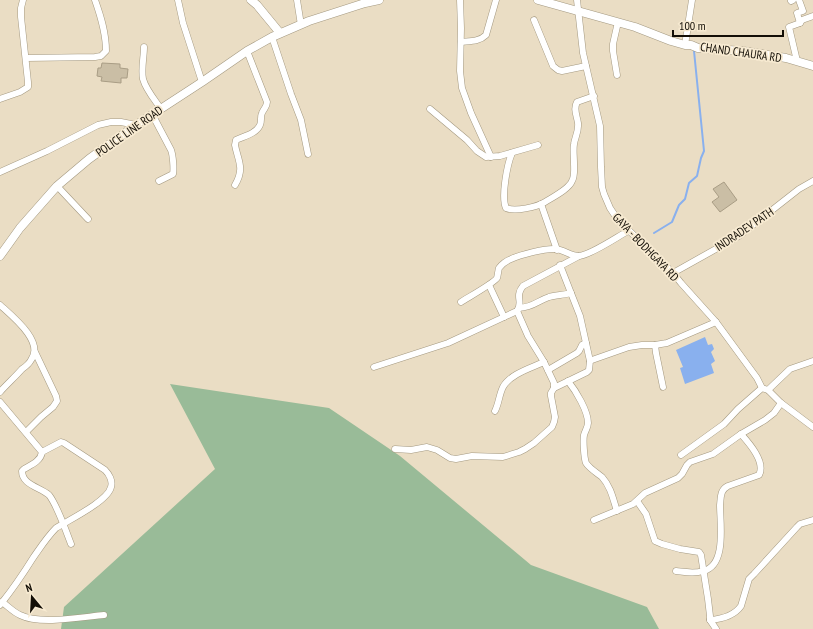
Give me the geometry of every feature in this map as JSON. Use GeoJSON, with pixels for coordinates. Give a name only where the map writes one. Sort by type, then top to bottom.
{"type":"FeatureCollection","features":[{"type":"Feature","properties":{"kind":"street"},"geometry":{"type":"LineString","coordinates":[[0,99],[20,92],[28,87],[21,17],[23,0]]}},
{"type":"Feature","properties":{"kind":"street"},"geometry":{"type":"LineString","coordinates":[[26,58],[101,56],[106,51],[106,40],[103,24],[95,0]]}},
{"type":"Feature","properties":{"kind":"street"},"geometry":{"type":"LineString","coordinates":[[178,0],[183,23],[202,82]]}},
{"type":"Feature","properties":{"kind":"street"},"geometry":{"type":"LineString","coordinates":[[251,0],[257,5],[280,33],[365,3],[379,0]]}},
{"type":"Feature","properties":{"kind":"street"},"geometry":{"type":"LineString","coordinates":[[297,0],[301,25]]}},
{"type":"Feature","properties":{"kind":"street"},"geometry":{"type":"LineString","coordinates":[[460,0],[460,71],[462,88],[471,113],[491,157]]}},
{"type":"Feature","properties":{"kind":"street"},"geometry":{"type":"LineString","coordinates":[[461,42],[482,39],[486,35],[496,0]]}},
{"type":"Feature","properties":{"kind":"street"},"geometry":{"type":"LineString","coordinates":[[538,0],[578,11]]}},
{"type":"Feature","properties":{"kind":"street","name":"GAYA - BODHGAYA RD"},"geometry":{"type":"LineString","coordinates":[[577,0],[583,53],[600,126],[601,180],[604,194],[614,215],[628,231],[673,273],[716,322],[765,389],[813,427]]}},
{"type":"Feature","properties":{"kind":"street"},"geometry":{"type":"LineString","coordinates":[[685,45],[692,0]]}},
{"type":"Feature","properties":{"kind":"street"},"geometry":{"type":"LineString","coordinates":[[799,0],[803,10],[797,12],[800,23]]}},
{"type":"Feature","properties":{"kind":"street","name":"CHAND CHAURA RD"},"geometry":{"type":"LineString","coordinates":[[578,11],[635,27],[685,45],[691,45],[698,48],[743,51],[786,58],[813,66]]}},
{"type":"Feature","properties":{"kind":"street"},"geometry":{"type":"LineString","coordinates":[[797,61],[789,27],[813,16]]}},
{"type":"Feature","properties":{"kind":"street"},"geometry":{"type":"LineString","coordinates":[[534,20],[554,66],[558,70],[562,71],[586,66]]}},
{"type":"Feature","properties":{"kind":"street"},"geometry":{"type":"LineString","coordinates":[[617,74],[613,44],[618,22]]}},
{"type":"Feature","properties":{"kind":"street","name":"POLICE LINE ROAD"},"geometry":{"type":"LineString","coordinates":[[0,256],[20,228],[57,186],[89,159],[152,114],[247,51],[280,33]]}},
{"type":"Feature","properties":{"kind":"street"},"geometry":{"type":"LineString","coordinates":[[272,37],[301,120],[308,154]]}},
{"type":"Feature","properties":{"kind":"street"},"geometry":{"type":"LineString","coordinates":[[144,47],[143,80],[161,109]]}},
{"type":"Feature","properties":{"kind":"street"},"geometry":{"type":"LineString","coordinates":[[236,185],[241,170],[235,145],[236,140],[252,133],[260,126],[261,114],[267,106],[267,102],[247,51]]}},
{"type":"Feature","properties":{"kind":"street"},"geometry":{"type":"LineString","coordinates":[[512,153],[505,178],[504,202],[506,208],[518,209],[541,204],[567,188],[572,184],[574,174],[574,144],[578,129],[574,108],[575,104],[576,102],[594,96]]}},
{"type":"Feature","properties":{"kind":"street"},"geometry":{"type":"LineString","coordinates":[[430,109],[486,157],[500,156],[538,145]]}},
{"type":"Feature","properties":{"kind":"street"},"geometry":{"type":"LineString","coordinates":[[152,114],[173,156],[174,172],[159,181]]}},
{"type":"Feature","properties":{"kind":"street"},"geometry":{"type":"LineString","coordinates":[[0,172],[47,151],[98,125],[111,122],[136,125]]}},
{"type":"Feature","properties":{"kind":"street","name":"INDRADEV PATH"},"geometry":{"type":"LineString","coordinates":[[673,273],[739,236],[799,189],[813,181]]}},
{"type":"Feature","properties":{"kind":"street"},"geometry":{"type":"LineString","coordinates":[[57,186],[88,219]]}},
{"type":"Feature","properties":{"kind":"street"},"geometry":{"type":"LineString","coordinates":[[541,204],[557,250]]}},
{"type":"Feature","properties":{"kind":"street"},"geometry":{"type":"LineString","coordinates":[[554,388],[554,383],[544,362],[528,336],[518,309],[518,293],[523,286],[560,265],[593,251],[628,231]]}},
{"type":"Feature","properties":{"kind":"street"},"geometry":{"type":"LineString","coordinates":[[461,302],[489,285],[498,277],[499,268],[512,258],[546,250],[557,250],[579,256]]}},
{"type":"Feature","properties":{"kind":"street"},"geometry":{"type":"LineString","coordinates":[[395,449],[411,450],[427,447],[437,450],[450,458],[456,459],[472,456],[503,457],[526,449],[552,427],[555,417],[551,393],[554,388],[587,372],[589,370],[590,361],[580,316],[560,265]]}},
{"type":"Feature","properties":{"kind":"street"},"geometry":{"type":"LineString","coordinates":[[489,285],[504,317]]}},
{"type":"Feature","properties":{"kind":"street"},"geometry":{"type":"LineString","coordinates":[[374,367],[448,343],[518,309],[530,306],[550,297],[571,293]]}},
{"type":"Feature","properties":{"kind":"street"},"geometry":{"type":"LineString","coordinates":[[0,305],[28,334],[56,396],[57,401],[53,407],[26,432]]}},
{"type":"Feature","properties":{"kind":"street"},"geometry":{"type":"LineString","coordinates":[[590,361],[629,347],[667,343],[716,322]]}},
{"type":"Feature","properties":{"kind":"street"},"geometry":{"type":"LineString","coordinates":[[548,370],[579,352],[582,345],[586,343]]}},
{"type":"Feature","properties":{"kind":"street"},"geometry":{"type":"LineString","coordinates":[[655,345],[663,387]]}},
{"type":"Feature","properties":{"kind":"street"},"geometry":{"type":"LineString","coordinates":[[0,392],[31,360],[35,352]]}},
{"type":"Feature","properties":{"kind":"street"},"geometry":{"type":"LineString","coordinates":[[681,455],[724,424],[738,409],[790,369],[813,360]]}},
{"type":"Feature","properties":{"kind":"street"},"geometry":{"type":"LineString","coordinates":[[495,411],[506,383],[520,373],[544,362]]}},
{"type":"Feature","properties":{"kind":"street"},"geometry":{"type":"LineString","coordinates":[[568,381],[580,399],[588,424],[584,438],[586,464],[606,483],[611,491],[617,511]]}},
{"type":"Feature","properties":{"kind":"street"},"geometry":{"type":"LineString","coordinates":[[0,402],[42,452]]}},
{"type":"Feature","properties":{"kind":"street"},"geometry":{"type":"LineString","coordinates":[[594,520],[617,511],[637,501],[645,493],[678,478],[690,462],[713,454],[741,434],[769,417],[781,403]]}},
{"type":"Feature","properties":{"kind":"street"},"geometry":{"type":"LineString","coordinates":[[676,571],[688,573],[703,571],[708,570],[713,566],[719,550],[722,490],[728,486],[759,475],[761,469],[757,456],[749,442],[741,434]]}},
{"type":"Feature","properties":{"kind":"street"},"geometry":{"type":"LineString","coordinates":[[72,544],[63,524],[53,501],[48,495],[28,483],[22,474],[24,469],[39,459],[42,452],[61,442],[105,470],[108,473],[112,483],[111,488],[104,498],[94,505],[63,524],[56,528],[46,538],[1,603],[20,615],[28,618],[49,620],[104,615]]}},
{"type":"Feature","properties":{"kind":"street"},"geometry":{"type":"LineString","coordinates":[[637,501],[646,514],[656,540],[666,546],[699,552],[701,554],[710,620],[716,629]]}},
{"type":"Feature","properties":{"kind":"street"},"geometry":{"type":"LineString","coordinates":[[710,620],[730,616],[738,609],[741,606],[749,580],[754,574],[800,524],[813,520]]}},
{"type":"Feature","properties":{"kind":"green space"},"geometry":{"type":"Polygon","coordinates":[[[170,384],[329,408],[400,456],[531,565],[647,607],[659,629],[61,629],[64,607],[215,469],[170,384]]]}},
{"type":"Feature","properties":{"kind":"water"},"geometry":{"type":"Polygon","coordinates":[[[705,337],[708,345],[712,344],[714,349],[711,352],[715,361],[711,364],[714,373],[685,384],[680,368],[683,367],[676,350],[705,337]]]}},
{"type":"Feature","properties":{"kind":"building"},"geometry":{"type":"Polygon","coordinates":[[[102,63],[120,64],[120,68],[128,69],[127,78],[121,78],[121,83],[101,81],[102,77],[97,76],[98,68],[101,68],[102,63]]]}},
{"type":"Feature","properties":{"kind":"building"},"geometry":{"type":"Polygon","coordinates":[[[724,182],[737,200],[720,212],[712,202],[719,197],[713,189],[724,182]]]}},
{"type":"Feature","properties":{"kind":"waterway"},"geometry":{"type":"LineString","coordinates":[[654,233],[672,222],[679,205],[685,199],[689,183],[697,176],[704,151],[694,51]]}}]}
